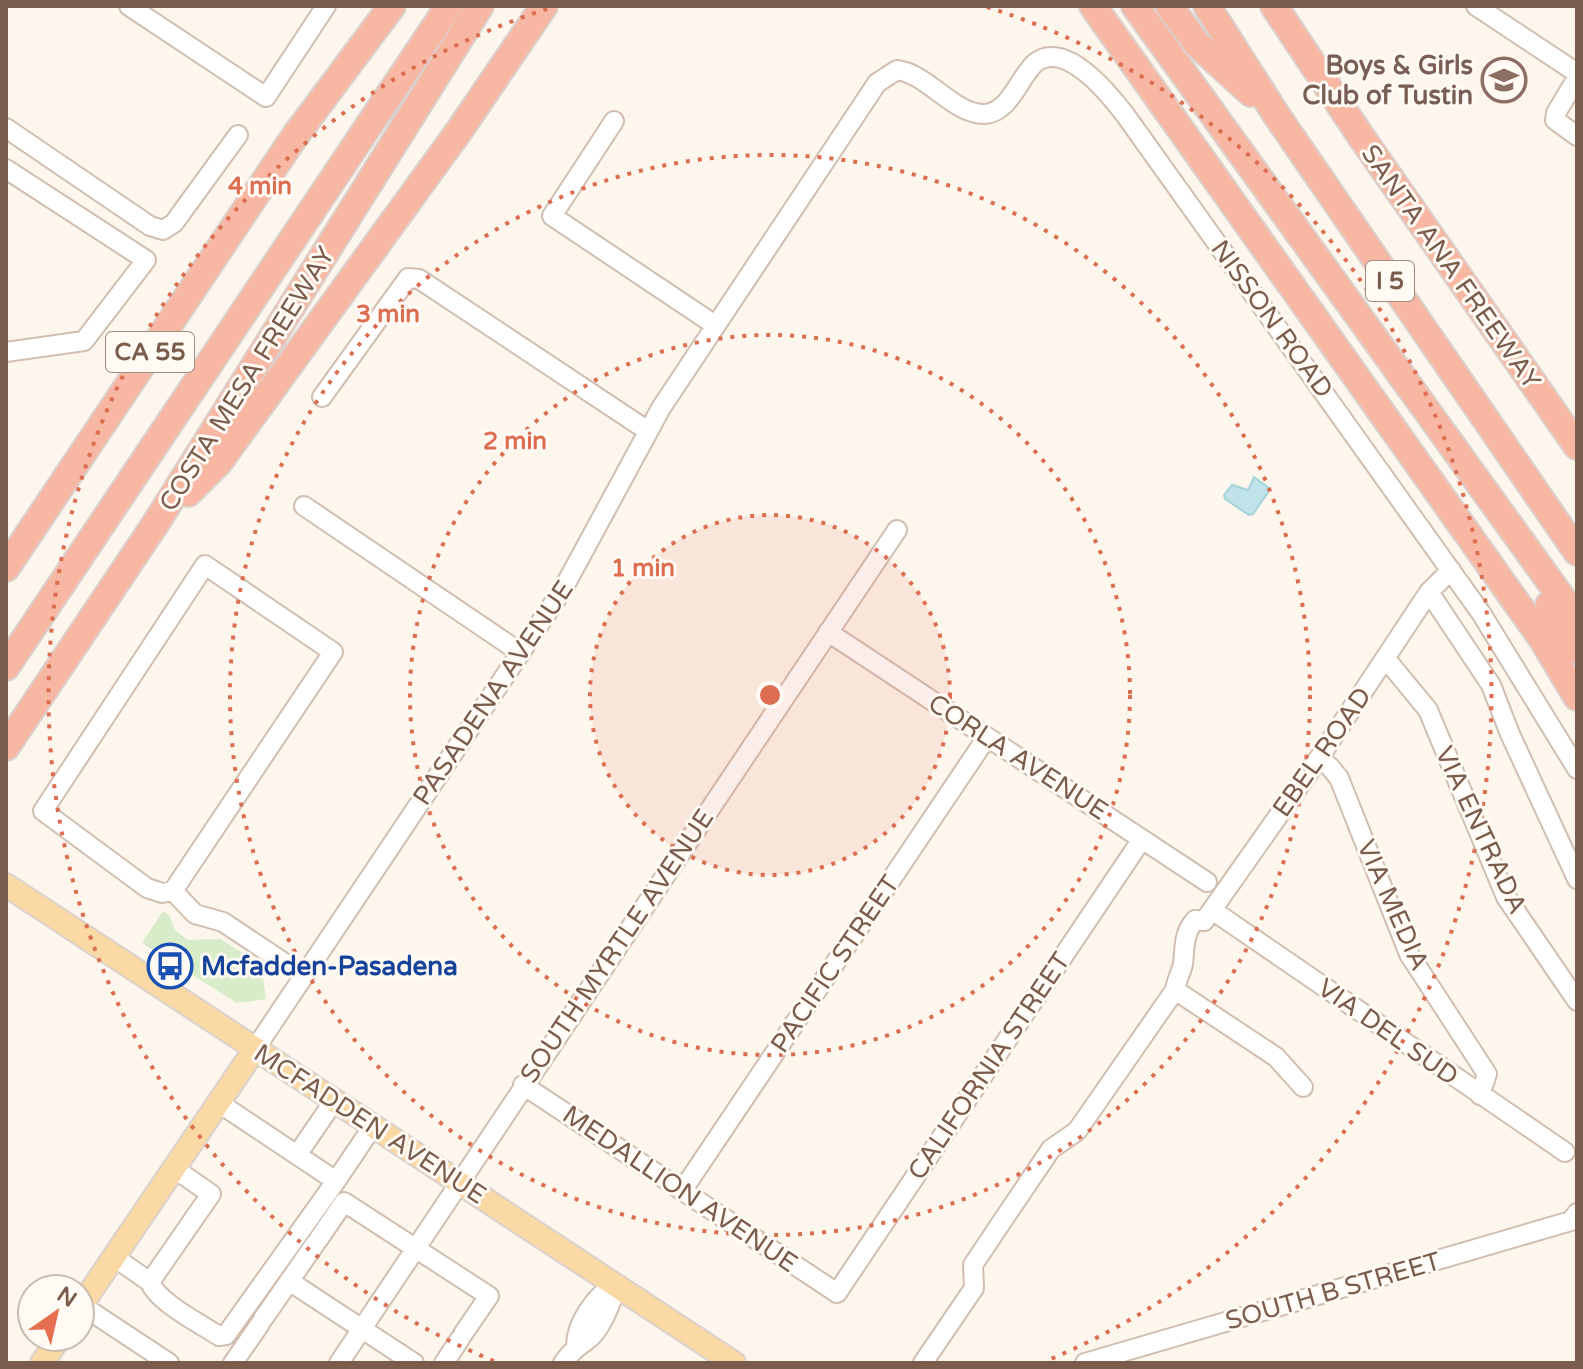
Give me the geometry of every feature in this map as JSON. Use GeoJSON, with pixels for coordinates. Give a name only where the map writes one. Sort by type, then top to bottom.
{"type":"FeatureCollection","features":[{"type":"Feature","properties":{"kind":"highway"},"geometry":{"type":"LineString","coordinates":[[295,136],[376,6]]}},
{"type":"Feature","properties":{"kind":"highway","name":"CA 55"},"geometry":{"type":"LineString","coordinates":[[6,568],[295,136],[392,6]]}},
{"type":"Feature","properties":{"kind":"highway"},"geometry":{"type":"LineString","coordinates":[[6,643],[269,256],[432,6]]}},
{"type":"Feature","properties":{"kind":"highway"},"geometry":{"type":"LineString","coordinates":[[156,523],[219,462],[459,131],[544,6]]}},
{"type":"Feature","properties":{"kind":"highway"},"geometry":{"type":"LineString","coordinates":[[1093,6],[1543,640],[1577,697]]}},
{"type":"Feature","properties":{"kind":"highway"},"geometry":{"type":"LineString","coordinates":[[1135,6],[1577,619]]}},
{"type":"Feature","properties":{"kind":"highway"},"geometry":{"type":"LineString","coordinates":[[1169,6],[1197,44],[1277,116]]}},
{"type":"Feature","properties":{"kind":"highway","name":"I 5"},"geometry":{"type":"LineString","coordinates":[[1207,6],[1277,116],[1577,552]]}},
{"type":"Feature","properties":{"kind":"highway","name":"SANTA ANA FREEWAY"},"geometry":{"type":"LineString","coordinates":[[1274,6],[1577,446]]}},
{"type":"Feature","properties":{"kind":"highway"},"geometry":{"type":"LineString","coordinates":[[6,667],[472,9]]}},
{"type":"Feature","properties":{"kind":"highway","name":"COSTA MESA FREEWAY"},"geometry":{"type":"LineString","coordinates":[[6,747],[156,523],[472,9]]}},
{"type":"Feature","properties":{"kind":"highway"},"geometry":{"type":"LineString","coordinates":[[1476,481],[1577,650]]}},
{"type":"Feature","properties":{"kind":"main road","name":"MCFADDEN AVENUE"},"geometry":{"type":"LineString","coordinates":[[6,885],[734,1363]]}},
{"type":"Feature","properties":{"kind":"main road","name":"PASADENA AVENUE"},"geometry":{"type":"LineString","coordinates":[[96,1284],[255,1049]]}},
{"type":"Feature","properties":{"kind":"street"},"geometry":{"type":"LineString","coordinates":[[129,6],[266,97],[326,6]]}},
{"type":"Feature","properties":{"kind":"street"},"geometry":{"type":"LineString","coordinates":[[1476,6],[1575,69],[1555,120],[1577,136]]}},
{"type":"Feature","properties":{"kind":"street","name":"NISSON ROAD"},"geometry":{"type":"LineString","coordinates":[[892,72],[904,71],[968,110],[987,114],[1000,109],[1037,61],[1047,58],[1066,60],[1091,77],[1126,116],[1451,570],[1506,651],[1577,769]]}},
{"type":"Feature","properties":{"kind":"street","name":"PASADENA AVENUE"},"geometry":{"type":"LineString","coordinates":[[255,1049],[578,565],[648,431],[715,325],[877,83],[892,72]]}},
{"type":"Feature","properties":{"kind":"street"},"geometry":{"type":"LineString","coordinates":[[614,121],[552,216],[715,325]]}},
{"type":"Feature","properties":{"kind":"street"},"geometry":{"type":"LineString","coordinates":[[6,128],[150,226],[163,230],[174,223],[238,135]]}},
{"type":"Feature","properties":{"kind":"street"},"geometry":{"type":"LineString","coordinates":[[6,169],[146,260],[84,341],[6,352]]}},
{"type":"Feature","properties":{"kind":"street"},"geometry":{"type":"LineString","coordinates":[[322,397],[408,278],[419,279],[648,431]]}},
{"type":"Feature","properties":{"kind":"street"},"geometry":{"type":"LineString","coordinates":[[304,506],[521,653]]}},
{"type":"Feature","properties":{"kind":"street","name":"SOUTH MYRTLE AVENUE"},"geometry":{"type":"LineString","coordinates":[[339,1363],[897,530]]}},
{"type":"Feature","properties":{"kind":"street"},"geometry":{"type":"LineString","coordinates":[[205,565],[333,652],[173,891],[162,893],[147,888],[43,811],[205,565]]}},
{"type":"Feature","properties":{"kind":"street","name":"EBEL ROAD"},"geometry":{"type":"LineString","coordinates":[[1175,990],[1183,966],[1183,944],[1190,926],[1195,920],[1204,921],[1319,758],[1429,592],[1451,570]]}},
{"type":"Feature","properties":{"kind":"street"},"geometry":{"type":"LineString","coordinates":[[1429,592],[1491,685],[1510,734],[1577,879]]}},
{"type":"Feature","properties":{"kind":"street","name":"CORLA AVENUE"},"geometry":{"type":"LineString","coordinates":[[828,632],[1207,882]]}},
{"type":"Feature","properties":{"kind":"street","name":"VIA ENTRADA"},"geometry":{"type":"LineString","coordinates":[[1386,659],[1428,710],[1506,897],[1577,1001]]}},
{"type":"Feature","properties":{"kind":"street","name":"PACIFIC STREET"},"geometry":{"type":"LineString","coordinates":[[682,1191],[987,737]]}},
{"type":"Feature","properties":{"kind":"street","name":"VIA MEDIA"},"geometry":{"type":"LineString","coordinates":[[1319,758],[1339,778],[1409,954],[1487,1074],[1480,1095]]}},
{"type":"Feature","properties":{"kind":"street","name":"CALIFORNIA STREET"},"geometry":{"type":"LineString","coordinates":[[837,1293],[1142,839]]}},
{"type":"Feature","properties":{"kind":"street"},"geometry":{"type":"LineString","coordinates":[[173,891],[195,914],[223,922],[304,976]]}},
{"type":"Feature","properties":{"kind":"street","name":"VIA DEL SUD"},"geometry":{"type":"LineString","coordinates":[[1212,910],[1565,1152]]}},
{"type":"Feature","properties":{"kind":"street"},"geometry":{"type":"LineString","coordinates":[[923,1363],[974,1288],[973,1265],[1051,1149],[1077,1131],[1175,990],[1276,1057],[1303,1087]]}},
{"type":"Feature","properties":{"kind":"street","name":"MEDALLION AVENUE"},"geometry":{"type":"LineString","coordinates":[[523,1085],[837,1293]]}},
{"type":"Feature","properties":{"kind":"street"},"geometry":{"type":"LineString","coordinates":[[297,1155],[334,1101]]}},
{"type":"Feature","properties":{"kind":"street"},"geometry":{"type":"LineString","coordinates":[[219,1103],[336,1181]]}},
{"type":"Feature","properties":{"kind":"street"},"geometry":{"type":"LineString","coordinates":[[114,1257],[150,1282],[158,1295],[178,1309],[219,1336],[226,1335],[373,1126]]}},
{"type":"Feature","properties":{"kind":"street"},"geometry":{"type":"LineString","coordinates":[[150,1282],[211,1194],[175,1169]]}},
{"type":"Feature","properties":{"kind":"street"},"geometry":{"type":"LineString","coordinates":[[235,1362],[344,1202],[489,1296],[444,1363]]}},
{"type":"Feature","properties":{"kind":"street"},"geometry":{"type":"LineString","coordinates":[[1574,1217],[1577,1240]]}},
{"type":"Feature","properties":{"kind":"street","name":"SOUTH B STREET"},"geometry":{"type":"LineString","coordinates":[[1085,1363],[1574,1217]]}},
{"type":"Feature","properties":{"kind":"street"},"geometry":{"type":"LineString","coordinates":[[289,1281],[414,1363]]}},
{"type":"Feature","properties":{"kind":"street"},"geometry":{"type":"LineString","coordinates":[[563,1363],[576,1346],[588,1341],[613,1302],[615,1285]]}},
{"type":"Feature","properties":{"kind":"street"},"geometry":{"type":"LineString","coordinates":[[96,1316],[169,1363]]}},
{"type":"Feature","properties":{"kind":"green space"},"geometry":{"type":"Polygon","coordinates":[[[163,911],[169,915],[175,930],[188,940],[220,939],[261,964],[266,999],[237,1003],[142,943],[163,911]]]}},
{"type":"Feature","properties":{"kind":"water"},"geometry":{"type":"Polygon","coordinates":[[[1254,477],[1269,491],[1253,514],[1249,515],[1225,499],[1224,495],[1232,485],[1248,490],[1254,477]]]}},
{"type":"Feature","properties":{"kind":"place","name":"Boys & Girls Club of Tustin"},"geometry":{"type":"Point","coordinates":[1504,80]}},
{"type":"Feature","properties":{"kind":"place","name":"Mcfadden-Pasadena"},"geometry":{"type":"Point","coordinates":[170,966]}}]}
